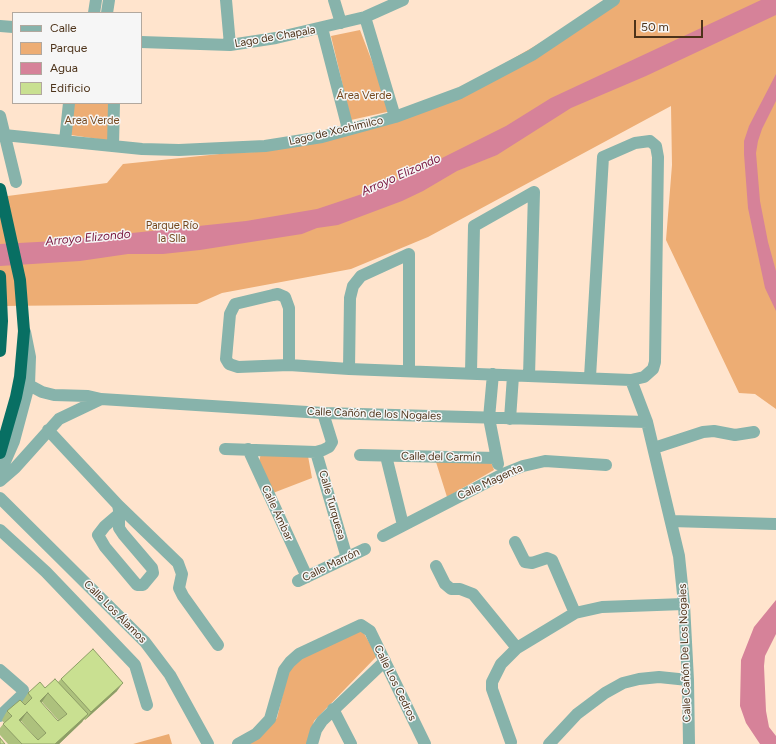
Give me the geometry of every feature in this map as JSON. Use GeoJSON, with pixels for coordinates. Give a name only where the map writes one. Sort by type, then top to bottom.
{"type":"FeatureCollection","features":[{"type":"Feature","properties":{"kind":"highway"},"geometry":{"type":"LineString","coordinates":[[0,189],[16,258],[22,297],[24,331],[16,397],[0,453]]}},
{"type":"Feature","properties":{"kind":"highway"},"geometry":{"type":"LineString","coordinates":[[0,276],[2,321],[0,351]]}},
{"type":"Feature","properties":{"kind":"street"},"geometry":{"type":"LineString","coordinates":[[94,12],[96,0]]}},
{"type":"Feature","properties":{"kind":"street"},"geometry":{"type":"LineString","coordinates":[[107,12],[108,0]]}},
{"type":"Feature","properties":{"kind":"street"},"geometry":{"type":"LineString","coordinates":[[226,0],[230,45]]}},
{"type":"Feature","properties":{"kind":"street"},"geometry":{"type":"LineString","coordinates":[[334,0],[341,23]]}},
{"type":"Feature","properties":{"kind":"street","name":"Lago de Chapala"},"geometry":{"type":"LineString","coordinates":[[142,42],[230,45],[322,28],[365,17],[403,0]]}},
{"type":"Feature","properties":{"kind":"street"},"geometry":{"type":"LineString","coordinates":[[591,0],[598,10]]}},
{"type":"Feature","properties":{"kind":"street","name":"Lago de Xochimilco"},"geometry":{"type":"LineString","coordinates":[[4,135],[113,146],[179,150],[265,146],[306,140],[395,117],[436,103],[489,79],[532,55],[614,0]]}},
{"type":"Feature","properties":{"kind":"street"},"geometry":{"type":"LineString","coordinates":[[365,17],[395,117]]}},
{"type":"Feature","properties":{"kind":"street"},"geometry":{"type":"LineString","coordinates":[[0,26],[12,27]]}},
{"type":"Feature","properties":{"kind":"street"},"geometry":{"type":"LineString","coordinates":[[322,28],[348,129]]}},
{"type":"Feature","properties":{"kind":"street"},"geometry":{"type":"LineString","coordinates":[[65,141],[69,104]]}},
{"type":"Feature","properties":{"kind":"street"},"geometry":{"type":"LineString","coordinates":[[113,146],[114,104]]}},
{"type":"Feature","properties":{"kind":"street"},"geometry":{"type":"LineString","coordinates":[[0,116],[16,182]]}},
{"type":"Feature","properties":{"kind":"street"},"geometry":{"type":"LineString","coordinates":[[289,365],[289,308],[285,297],[278,294],[235,304],[231,309],[226,356],[229,364],[238,367],[289,365],[349,369],[471,373],[513,376],[590,377],[631,380],[638,379],[648,374],[655,362],[658,157],[656,146],[646,140],[635,143],[603,157],[590,377]]}},
{"type":"Feature","properties":{"kind":"street"},"geometry":{"type":"LineString","coordinates":[[471,373],[474,226],[534,192],[529,376]]}},
{"type":"Feature","properties":{"kind":"street"},"geometry":{"type":"LineString","coordinates":[[349,369],[350,298],[353,286],[361,276],[409,254],[409,371]]}},
{"type":"Feature","properties":{"kind":"street"},"geometry":{"type":"LineString","coordinates":[[0,473],[14,441],[29,385],[30,357],[24,331]]}},
{"type":"Feature","properties":{"kind":"street"},"geometry":{"type":"LineString","coordinates":[[493,374],[489,418],[496,458],[503,474]]}},
{"type":"Feature","properties":{"kind":"street"},"geometry":{"type":"LineString","coordinates":[[510,418],[513,376]]}},
{"type":"Feature","properties":{"kind":"street","name":"Calle Cañón De Los Nogales"},"geometry":{"type":"LineString","coordinates":[[631,380],[647,422],[654,448],[678,556],[684,604],[688,680],[689,744]]}},
{"type":"Feature","properties":{"kind":"street","name":"Calle Cañón de los Nogales"},"geometry":{"type":"LineString","coordinates":[[29,385],[42,392],[54,395],[88,396],[101,399],[322,413],[647,422]]}},
{"type":"Feature","properties":{"kind":"street","name":"Calle Cañón de los Nogales"},"geometry":{"type":"LineString","coordinates":[[0,481],[15,468],[58,419],[101,399]]}},
{"type":"Feature","properties":{"kind":"street"},"geometry":{"type":"LineString","coordinates":[[225,449],[316,452],[326,449],[332,444],[322,413]]}},
{"type":"Feature","properties":{"kind":"street"},"geometry":{"type":"LineString","coordinates":[[48,430],[119,510],[178,564],[182,574],[179,588],[183,596],[218,645]]}},
{"type":"Feature","properties":{"kind":"street"},"geometry":{"type":"LineString","coordinates":[[654,448],[703,432],[714,431],[735,435],[754,432]]}},
{"type":"Feature","properties":{"kind":"street"},"geometry":{"type":"LineString","coordinates":[[14,441],[31,450]]}},
{"type":"Feature","properties":{"kind":"street","name":"Calle Ámbar"},"geometry":{"type":"LineString","coordinates":[[248,449],[302,579]]}},
{"type":"Feature","properties":{"kind":"street","name":"Calle Turquesa"},"geometry":{"type":"LineString","coordinates":[[316,452],[347,558]]}},
{"type":"Feature","properties":{"kind":"street","name":"Calle del Carmín"},"geometry":{"type":"LineString","coordinates":[[360,455],[496,458]]}},
{"type":"Feature","properties":{"kind":"street"},"geometry":{"type":"LineString","coordinates":[[386,456],[403,525]]}},
{"type":"Feature","properties":{"kind":"street","name":"Calle Magenta"},"geometry":{"type":"LineString","coordinates":[[383,536],[503,474],[523,466],[545,461],[606,465]]}},
{"type":"Feature","properties":{"kind":"street","name":"Calle Los Álamos"},"geometry":{"type":"LineString","coordinates":[[0,498],[145,642],[170,675],[208,744]]}},
{"type":"Feature","properties":{"kind":"street"},"geometry":{"type":"LineString","coordinates":[[119,510],[119,528],[152,568],[153,573],[143,585],[137,585],[105,547],[98,536],[104,526],[119,510]]}},
{"type":"Feature","properties":{"kind":"street"},"geometry":{"type":"LineString","coordinates":[[671,520],[775,524]]}},
{"type":"Feature","properties":{"kind":"street"},"geometry":{"type":"LineString","coordinates":[[0,530],[46,572],[135,665],[147,705]]}},
{"type":"Feature","properties":{"kind":"street"},"geometry":{"type":"LineString","coordinates":[[515,542],[525,562],[532,563],[547,558],[552,560],[575,613]]}},
{"type":"Feature","properties":{"kind":"street","name":"Calle Marrón"},"geometry":{"type":"LineString","coordinates":[[302,579],[364,549]]}},
{"type":"Feature","properties":{"kind":"street"},"geometry":{"type":"LineString","coordinates":[[436,566],[445,584],[451,590],[460,589],[473,594],[517,648]]}},
{"type":"Feature","properties":{"kind":"street"},"geometry":{"type":"LineString","coordinates":[[511,742],[492,690],[492,682],[502,664],[517,648],[544,630],[575,613],[602,607],[684,604]]}},
{"type":"Feature","properties":{"kind":"street","name":"Calle Los Cedros"},"geometry":{"type":"LineString","coordinates":[[238,744],[256,734],[270,719],[284,670],[290,662],[299,654],[361,625],[370,631],[425,744]]}},
{"type":"Feature","properties":{"kind":"street"},"geometry":{"type":"LineString","coordinates":[[312,744],[316,730],[333,709],[385,661]]}},
{"type":"Feature","properties":{"kind":"street"},"geometry":{"type":"LineString","coordinates":[[0,670],[23,690],[22,695],[2,709]]}},
{"type":"Feature","properties":{"kind":"street"},"geometry":{"type":"LineString","coordinates":[[549,744],[577,714],[605,693],[623,683],[639,679],[659,677],[688,680]]}},
{"type":"Feature","properties":{"kind":"street"},"geometry":{"type":"LineString","coordinates":[[333,709],[351,744]]}},
{"type":"Feature","properties":{"kind":"green space","name":"Parque Río la Slla"},"geometry":{"type":"Polygon","coordinates":[[[609,0],[776,0],[776,409],[755,394],[739,393],[666,240],[672,165],[671,106],[428,237],[351,269],[222,293],[197,304],[0,306],[0,197],[107,183],[123,164],[229,153],[256,152],[436,103],[587,16],[609,0]]]}},
{"type":"Feature","properties":{"kind":"green space","name":"Área Verde"},"geometry":{"type":"Polygon","coordinates":[[[360,30],[391,111],[351,120],[331,36],[360,30]]]}},
{"type":"Feature","properties":{"kind":"green space","name":"Area Verde"},"geometry":{"type":"Polygon","coordinates":[[[74,104],[111,104],[111,141],[71,135],[74,104]]]}},
{"type":"Feature","properties":{"kind":"green space"},"geometry":{"type":"Polygon","coordinates":[[[261,453],[308,456],[312,478],[273,493],[259,462],[261,453]]]}},
{"type":"Feature","properties":{"kind":"green space"},"geometry":{"type":"Polygon","coordinates":[[[436,462],[491,462],[494,470],[447,497],[436,462]]]}},
{"type":"Feature","properties":{"kind":"green space"},"geometry":{"type":"Polygon","coordinates":[[[362,630],[377,656],[314,721],[308,744],[247,744],[258,738],[277,718],[289,668],[302,657],[362,630]]]}},
{"type":"Feature","properties":{"kind":"shaded area"},"geometry":{"type":"Polygon","coordinates":[[[169,734],[172,744],[133,744],[169,734]]]}},
{"type":"Feature","properties":{"kind":"water","name":"Arroyo Elizondo"},"geometry":{"type":"Polygon","coordinates":[[[761,0],[776,0],[776,15],[646,76],[571,108],[497,155],[457,171],[423,191],[402,201],[338,225],[317,228],[302,234],[200,250],[163,254],[128,254],[80,261],[0,266],[0,244],[56,241],[246,221],[317,209],[362,194],[406,176],[506,126],[551,98],[761,0]]]}},
{"type":"Feature","properties":{"kind":"water"},"geometry":{"type":"Polygon","coordinates":[[[776,74],[776,101],[762,129],[756,153],[760,201],[768,242],[776,271],[776,311],[765,288],[748,208],[744,141],[749,126],[776,74]]]}},
{"type":"Feature","properties":{"kind":"water"},"geometry":{"type":"Polygon","coordinates":[[[776,600],[776,634],[765,656],[764,666],[766,711],[769,727],[776,736],[776,744],[760,744],[746,723],[740,706],[741,660],[754,627],[776,600]]]}},
{"type":"Feature","properties":{"kind":"building"},"geometry":{"type":"Polygon","coordinates":[[[93,649],[123,683],[91,712],[61,679],[93,649]]]}},
{"type":"Feature","properties":{"kind":"building"},"geometry":{"type":"Polygon","coordinates":[[[55,679],[88,714],[55,744],[22,744],[3,724],[12,716],[7,711],[20,700],[25,705],[32,698],[28,693],[40,682],[45,688],[55,679]],[[48,693],[40,701],[58,721],[67,714],[48,693]],[[27,712],[19,720],[38,740],[46,733],[27,712]]]}},
{"type":"Feature","properties":{"kind":"building"},"geometry":{"type":"Polygon","coordinates":[[[0,738],[5,744],[0,744],[0,738]]]}}]}
